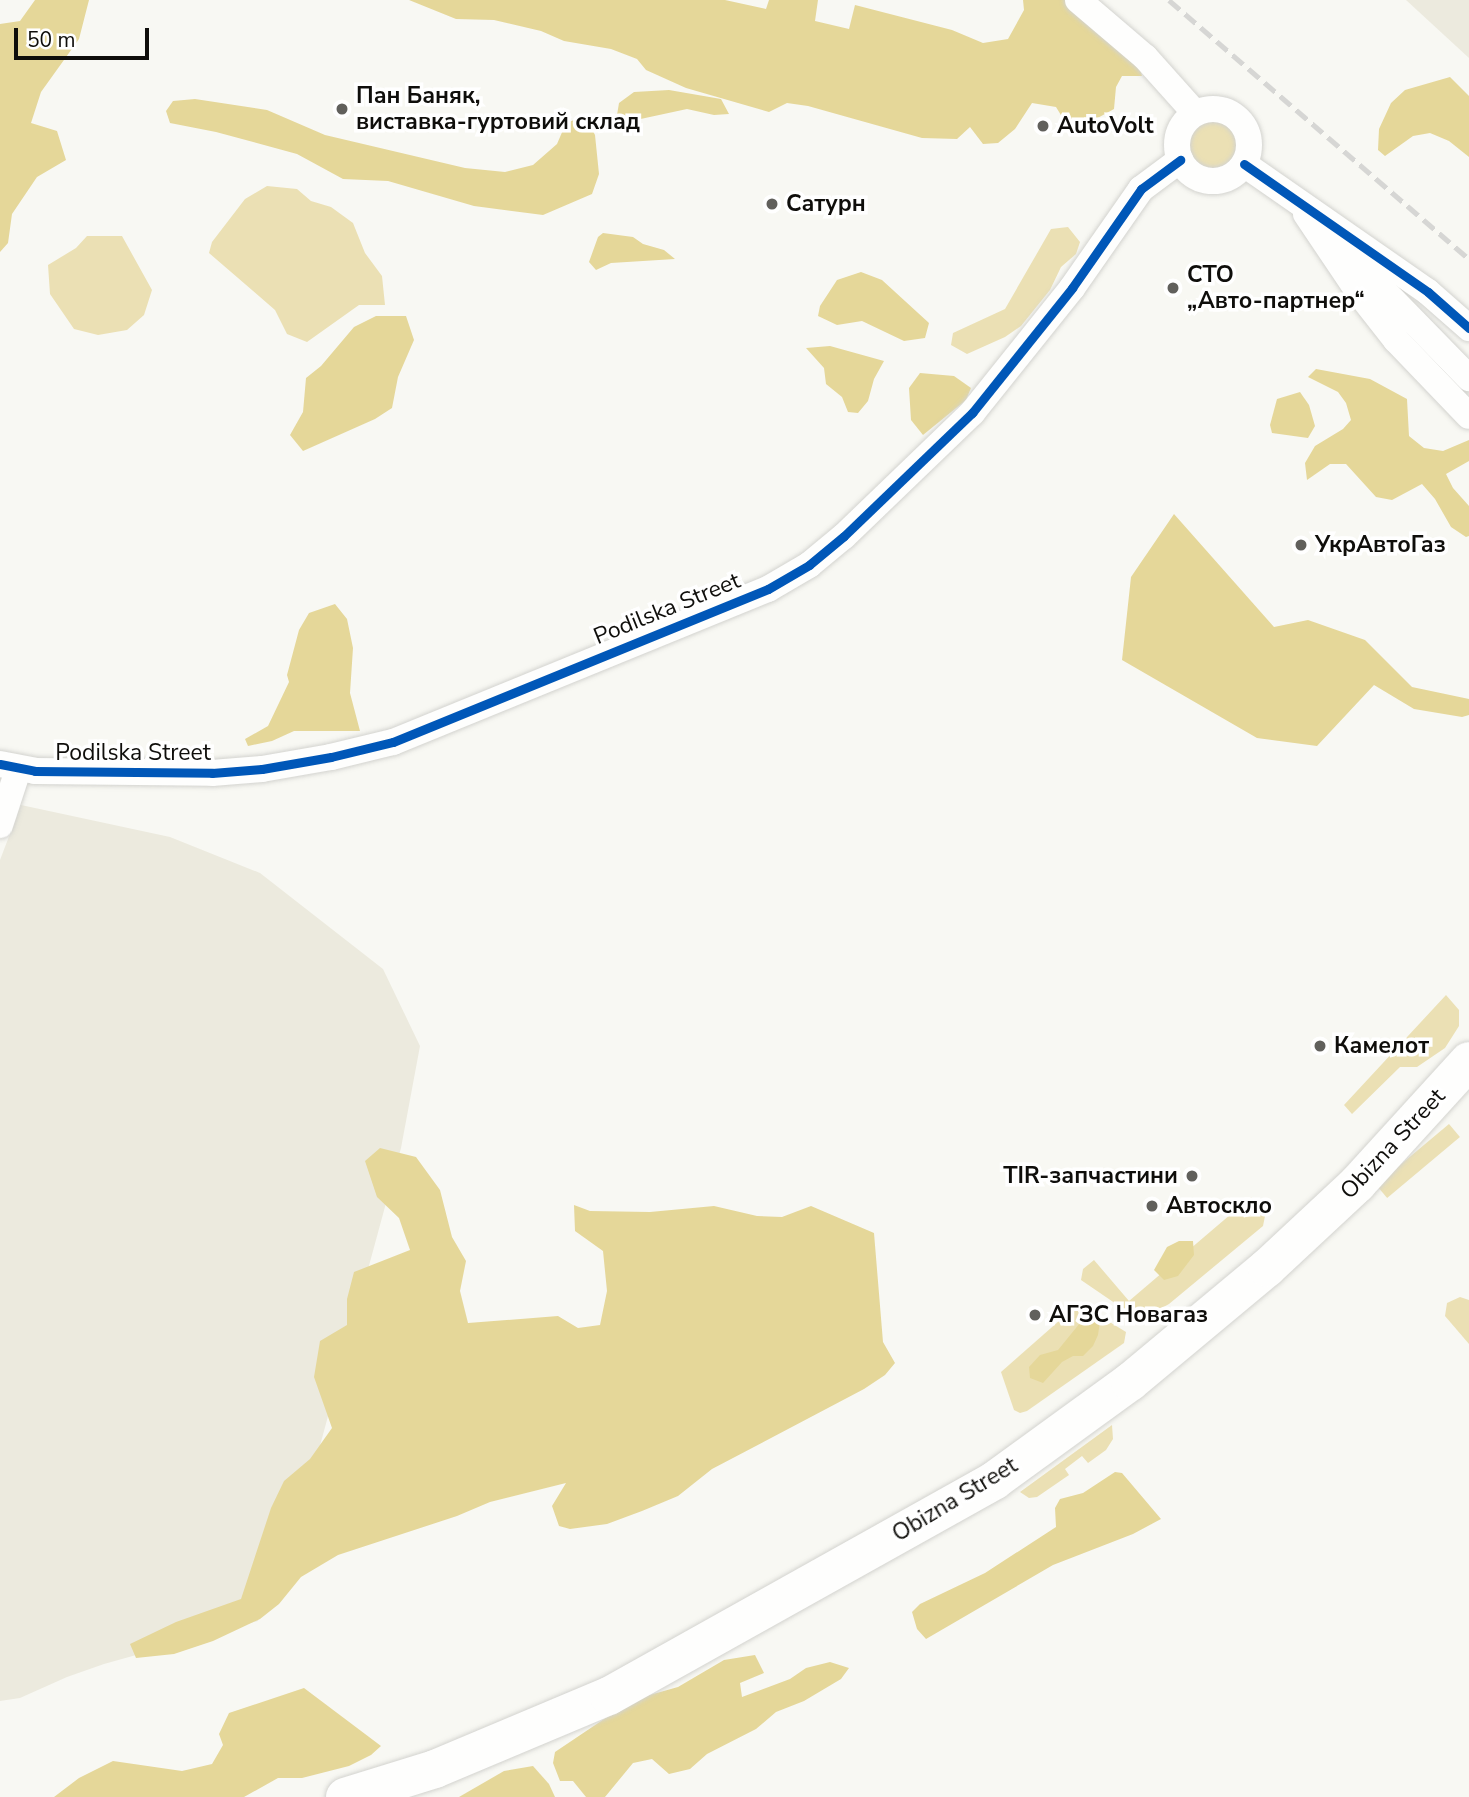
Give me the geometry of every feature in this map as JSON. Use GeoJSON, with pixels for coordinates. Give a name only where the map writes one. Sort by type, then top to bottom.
{"type":"FeatureCollection","features":[{"type":"Feature","properties":{"kind":"highway","name":"Obizna Street"},"geometry":{"type":"LineString","coordinates":[[345,1797],[435,1769],[609,1696],[995,1480],[1138,1376],[1267,1268],[1357,1184],[1469,1061]]}},
{"type":"Feature","properties":{"kind":"street"},"geometry":{"type":"LineString","coordinates":[[1078,0],[1145,57],[1195,113]]}},
{"type":"Feature","properties":{"kind":"street"},"geometry":{"type":"LineString","coordinates":[[1218,108],[1240,119],[1249,141],[1244,164],[1227,178],[1205,180],[1186,169],[1180,160],[1177,139],[1186,119],[1195,113],[1218,108]]}},
{"type":"Feature","properties":{"kind":"street","name":"Podilska Street"},"geometry":{"type":"LineString","coordinates":[[9,767],[212,774],[262,769],[344,754],[393,742],[768,589],[809,565],[844,536],[972,413],[1072,288],[1141,189],[1180,160]]}},
{"type":"Feature","properties":{"kind":"street"},"geometry":{"type":"LineString","coordinates":[[1244,164],[1428,292],[1469,328]]}},
{"type":"Feature","properties":{"kind":"street"},"geometry":{"type":"LineString","coordinates":[[1299,204],[1469,378]]}},
{"type":"Feature","properties":{"kind":"street"},"geometry":{"type":"LineString","coordinates":[[1299,204],[1359,293],[1395,340],[1469,416]]}},
{"type":"Feature","properties":{"kind":"street"},"geometry":{"type":"LineString","coordinates":[[0,825],[9,767]]}},
{"type":"Feature","properties":{"kind":"shaded area"},"geometry":{"type":"Polygon","coordinates":[[[35,0],[89,0],[79,39],[41,92],[31,123],[57,131],[66,160],[37,177],[12,214],[8,243],[0,252],[0,24],[20,21],[35,0]]]}},
{"type":"Feature","properties":{"kind":"shaded area"},"geometry":{"type":"Polygon","coordinates":[[[409,0],[725,0],[766,9],[769,0],[818,0],[815,21],[849,29],[855,5],[952,30],[983,43],[1008,39],[1024,10],[1023,0],[1084,0],[1138,59],[1142,76],[1122,76],[1116,87],[1114,109],[1083,126],[1067,125],[1056,107],[1032,103],[1015,129],[998,143],[983,144],[970,127],[957,139],[922,138],[808,106],[787,103],[769,112],[686,88],[646,70],[637,59],[611,49],[564,41],[541,31],[494,20],[456,19],[409,0]]]}},
{"type":"Feature","properties":{"kind":"shaded area"},"geometry":{"type":"Polygon","coordinates":[[[1406,0],[1469,0],[1469,58],[1406,0]]]}},
{"type":"Feature","properties":{"kind":"shaded area"},"geometry":{"type":"Polygon","coordinates":[[[1450,77],[1469,96],[1469,157],[1449,141],[1430,133],[1413,136],[1385,156],[1378,150],[1379,129],[1391,103],[1405,90],[1450,77]]]}},
{"type":"Feature","properties":{"kind":"shaded area"},"geometry":{"type":"Polygon","coordinates":[[[669,90],[721,99],[729,114],[714,115],[687,109],[622,123],[617,115],[619,103],[634,92],[669,90]]]}},
{"type":"Feature","properties":{"kind":"shaded area"},"geometry":{"type":"Polygon","coordinates":[[[195,99],[267,110],[325,135],[465,168],[505,172],[533,165],[557,144],[566,123],[585,116],[595,135],[599,174],[592,194],[543,215],[474,206],[388,181],[343,179],[297,154],[216,132],[170,123],[166,111],[173,101],[195,99]]]}},
{"type":"Feature","properties":{"kind":"shaded area"},"geometry":{"type":"Polygon","coordinates":[[[1213,120],[1230,127],[1237,144],[1230,161],[1213,168],[1196,161],[1189,144],[1196,127],[1213,120]]]}},
{"type":"Feature","properties":{"kind":"shaded area"},"geometry":{"type":"Polygon","coordinates":[[[267,186],[297,189],[311,201],[331,207],[353,223],[365,253],[382,276],[385,305],[359,305],[307,342],[287,334],[275,310],[209,253],[212,242],[245,199],[267,186]]]}},
{"type":"Feature","properties":{"kind":"shaded area"},"geometry":{"type":"Polygon","coordinates":[[[1068,227],[1080,242],[1076,254],[1061,267],[1050,290],[1021,326],[1005,337],[967,354],[951,345],[953,333],[1005,309],[1051,229],[1068,227]]]}},
{"type":"Feature","properties":{"kind":"shaded area"},"geometry":{"type":"Polygon","coordinates":[[[603,233],[633,237],[643,244],[664,250],[675,259],[611,263],[596,270],[589,262],[598,237],[603,233]]]}},
{"type":"Feature","properties":{"kind":"shaded area"},"geometry":{"type":"Polygon","coordinates":[[[87,236],[122,236],[152,290],[144,315],[127,330],[98,335],[74,329],[50,294],[48,265],[76,248],[87,236]]]}},
{"type":"Feature","properties":{"kind":"shaded area"},"geometry":{"type":"Polygon","coordinates":[[[861,272],[882,280],[929,323],[925,338],[904,341],[862,321],[837,325],[818,316],[820,306],[837,280],[861,272]]]}},
{"type":"Feature","properties":{"kind":"shaded area"},"geometry":{"type":"Polygon","coordinates":[[[376,316],[406,316],[414,340],[398,377],[392,408],[375,419],[303,451],[290,435],[303,412],[306,378],[321,366],[354,327],[376,316]]]}},
{"type":"Feature","properties":{"kind":"shaded area"},"geometry":{"type":"Polygon","coordinates":[[[830,346],[884,361],[874,379],[868,401],[858,413],[848,412],[842,397],[826,384],[824,368],[806,348],[830,346]]]}},
{"type":"Feature","properties":{"kind":"shaded area"},"geometry":{"type":"Polygon","coordinates":[[[1316,369],[1370,379],[1407,399],[1409,436],[1424,448],[1443,451],[1469,440],[1469,461],[1446,474],[1453,488],[1469,506],[1469,536],[1466,537],[1451,527],[1435,499],[1422,484],[1392,500],[1376,497],[1346,464],[1330,464],[1307,480],[1305,463],[1315,446],[1343,429],[1351,420],[1346,403],[1338,392],[1308,377],[1316,369]]]}},
{"type":"Feature","properties":{"kind":"shaded area"},"geometry":{"type":"Polygon","coordinates":[[[920,373],[954,376],[971,388],[966,400],[923,435],[911,420],[909,388],[920,373]]]}},
{"type":"Feature","properties":{"kind":"shaded area"},"geometry":{"type":"Polygon","coordinates":[[[1300,392],[1309,405],[1315,426],[1308,438],[1272,433],[1270,425],[1277,399],[1300,392]]]}},
{"type":"Feature","properties":{"kind":"shaded area"},"geometry":{"type":"Polygon","coordinates":[[[1174,514],[1274,627],[1308,620],[1365,640],[1412,687],[1469,699],[1469,715],[1462,717],[1414,709],[1374,685],[1317,746],[1257,738],[1122,660],[1131,577],[1174,514]]]}},
{"type":"Feature","properties":{"kind":"shaded area"},"geometry":{"type":"Polygon","coordinates":[[[335,604],[347,619],[353,648],[350,693],[360,731],[294,731],[272,741],[248,746],[245,739],[268,726],[289,682],[287,675],[299,630],[309,613],[335,604]]]}},
{"type":"Feature","properties":{"kind":"shaded area"},"geometry":{"type":"Polygon","coordinates":[[[21,805],[170,837],[260,873],[383,969],[420,1046],[401,1148],[312,1475],[278,1545],[258,1621],[104,1664],[20,1698],[0,1701],[0,860],[21,805]]]}},
{"type":"Feature","properties":{"kind":"shaded area"},"geometry":{"type":"Polygon","coordinates":[[[1446,995],[1459,1010],[1459,1026],[1445,1048],[1417,1067],[1400,1067],[1352,1114],[1344,1105],[1446,995]]]}},
{"type":"Feature","properties":{"kind":"shaded area"},"geometry":{"type":"Polygon","coordinates":[[[1449,1124],[1460,1137],[1387,1198],[1376,1185],[1449,1124]]]}},
{"type":"Feature","properties":{"kind":"shaded area"},"geometry":{"type":"Polygon","coordinates":[[[380,1148],[416,1157],[440,1190],[452,1237],[466,1261],[460,1291],[468,1323],[558,1316],[578,1328],[600,1325],[607,1291],[603,1251],[575,1231],[574,1205],[590,1211],[650,1212],[714,1206],[757,1216],[782,1217],[811,1206],[874,1233],[883,1342],[895,1363],[885,1375],[864,1389],[712,1469],[678,1496],[642,1511],[607,1524],[570,1529],[559,1526],[552,1506],[566,1483],[490,1502],[457,1516],[338,1555],[301,1577],[279,1604],[260,1619],[213,1641],[174,1654],[136,1658],[130,1644],[176,1622],[241,1599],[271,1508],[284,1481],[310,1459],[332,1428],[314,1377],[320,1341],[347,1325],[347,1299],[354,1272],[410,1250],[399,1218],[377,1197],[365,1161],[380,1148]]]}},
{"type":"Feature","properties":{"kind":"shaded area"},"geometry":{"type":"Polygon","coordinates":[[[1251,1197],[1265,1216],[1263,1226],[1169,1304],[1151,1314],[1122,1308],[1081,1280],[1083,1269],[1094,1260],[1129,1301],[1251,1197]]]}},
{"type":"Feature","properties":{"kind":"shaded area"},"geometry":{"type":"Polygon","coordinates":[[[1179,1241],[1193,1241],[1194,1255],[1178,1276],[1164,1280],[1154,1270],[1167,1247],[1179,1241]]]}},
{"type":"Feature","properties":{"kind":"shaded area"},"geometry":{"type":"Polygon","coordinates":[[[1460,1297],[1469,1300],[1469,1344],[1445,1316],[1447,1303],[1460,1297]]]}},
{"type":"Feature","properties":{"kind":"shaded area"},"geometry":{"type":"Polygon","coordinates":[[[1076,1306],[1085,1307],[1126,1332],[1124,1343],[1027,1411],[1020,1413],[1014,1410],[1001,1372],[1076,1306]]]}},
{"type":"Feature","properties":{"kind":"shaded area"},"geometry":{"type":"Polygon","coordinates":[[[1095,1316],[1100,1321],[1098,1335],[1093,1346],[1083,1356],[1073,1356],[1062,1362],[1043,1383],[1030,1378],[1029,1367],[1040,1355],[1058,1350],[1080,1323],[1095,1316]]]}},
{"type":"Feature","properties":{"kind":"shaded area"},"geometry":{"type":"Polygon","coordinates":[[[1112,1425],[1113,1439],[1106,1450],[1088,1463],[1082,1456],[1065,1469],[1069,1475],[1037,1497],[1029,1498],[1020,1492],[1112,1425]]]}},
{"type":"Feature","properties":{"kind":"shaded area"},"geometry":{"type":"Polygon","coordinates":[[[1115,1472],[1122,1473],[1161,1519],[1133,1534],[1053,1565],[926,1639],[917,1629],[912,1612],[920,1604],[985,1573],[1056,1527],[1055,1508],[1060,1499],[1083,1493],[1115,1472]]]}},
{"type":"Feature","properties":{"kind":"shaded area"},"geometry":{"type":"Polygon","coordinates":[[[755,1655],[764,1673],[740,1683],[742,1697],[790,1679],[806,1668],[830,1662],[849,1668],[841,1679],[804,1701],[776,1712],[756,1729],[707,1754],[690,1769],[669,1774],[652,1759],[633,1763],[605,1797],[586,1797],[573,1781],[560,1781],[553,1763],[555,1752],[616,1711],[646,1696],[678,1687],[724,1660],[755,1655]]]}},
{"type":"Feature","properties":{"kind":"shaded area"},"geometry":{"type":"Polygon","coordinates":[[[304,1688],[381,1746],[371,1755],[349,1766],[302,1778],[278,1778],[244,1797],[54,1797],[79,1778],[113,1761],[182,1771],[212,1764],[223,1745],[219,1734],[229,1713],[304,1688]]]}},
{"type":"Feature","properties":{"kind":"shaded area"},"geometry":{"type":"Polygon","coordinates":[[[533,1766],[549,1784],[555,1797],[459,1797],[504,1771],[533,1766]]]}},
{"type":"Feature","properties":{"kind":"railway"},"geometry":{"type":"LineString","coordinates":[[1169,0],[1469,259]]}},
{"type":"Feature","properties":{"kind":"cycle path"},"geometry":{"type":"LineString","coordinates":[[0,764],[35,771],[212,773],[262,769],[331,757],[393,742],[768,589],[809,565],[844,536],[972,413],[1072,288],[1141,189],[1180,160]]}},
{"type":"Feature","properties":{"kind":"cycle path"},"geometry":{"type":"LineString","coordinates":[[1244,164],[1428,292],[1469,328]]}},
{"type":"Feature","properties":{"kind":"place","name":"Пан Баняк, виставка-гуртовий склад"},"geometry":{"type":"Point","coordinates":[342,109]}},
{"type":"Feature","properties":{"kind":"place","name":"AutoVolt"},"geometry":{"type":"Point","coordinates":[1043,126]}},
{"type":"Feature","properties":{"kind":"place","name":"Сатурн"},"geometry":{"type":"Point","coordinates":[772,204]}},
{"type":"Feature","properties":{"kind":"place","name":"СТО „Авто-партнер“"},"geometry":{"type":"Point","coordinates":[1173,288]}},
{"type":"Feature","properties":{"kind":"place","name":"УкрАвтоГаз"},"geometry":{"type":"Point","coordinates":[1301,545]}},
{"type":"Feature","properties":{"kind":"place","name":"Камелот"},"geometry":{"type":"Point","coordinates":[1320,1046]}},
{"type":"Feature","properties":{"kind":"place","name":"TIR-запчастини"},"geometry":{"type":"Point","coordinates":[1192,1176]}},
{"type":"Feature","properties":{"kind":"place","name":"Автоскло"},"geometry":{"type":"Point","coordinates":[1152,1206]}},
{"type":"Feature","properties":{"kind":"place","name":"АГЗС Новагаз"},"geometry":{"type":"Point","coordinates":[1035,1315]}}]}
